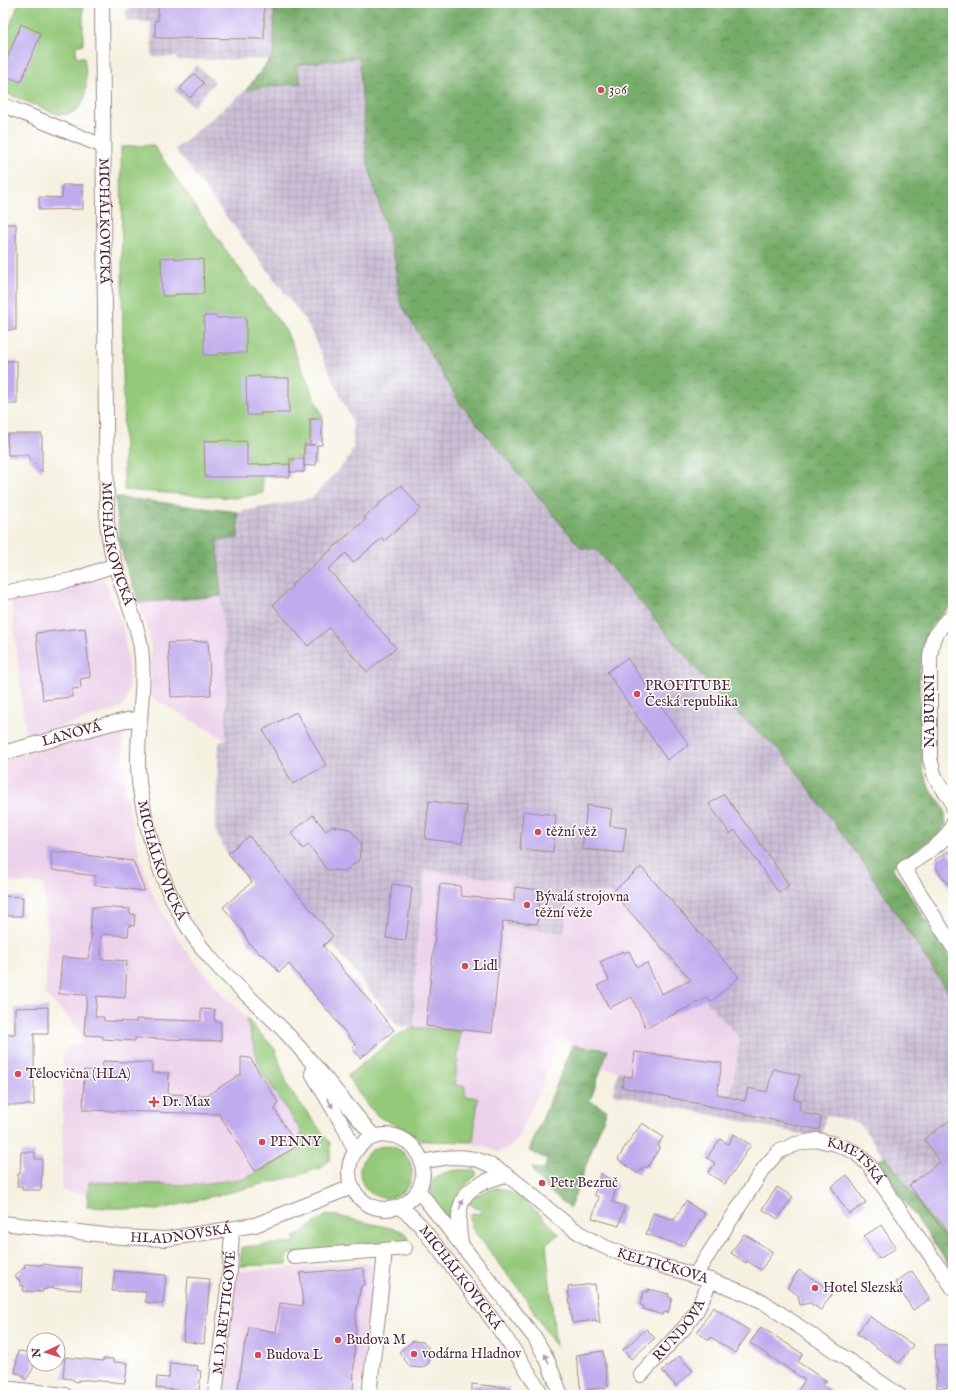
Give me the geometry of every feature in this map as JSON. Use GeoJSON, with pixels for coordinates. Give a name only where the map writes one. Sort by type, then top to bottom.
{"type":"FeatureCollection","features":[{"type":"Feature","properties":{"kind":"street","name":"MICHÁLKOVICKÁ"},"geometry":{"type":"LineString","coordinates":[[102,3],[107,514],[109,540],[115,565],[134,619],[141,648],[142,678],[138,765],[140,788],[153,851],[168,891],[182,918],[205,952],[287,1034],[374,1137]]}},
{"type":"Feature","properties":{"kind":"street"},"geometry":{"type":"LineString","coordinates":[[3,105],[103,146]]}},
{"type":"Feature","properties":{"kind":"street"},"geometry":{"type":"LineString","coordinates":[[3,594],[72,580],[115,565]]}},
{"type":"Feature","properties":{"kind":"street","name":"NA BURNI"},"geometry":{"type":"LineString","coordinates":[[953,616],[943,624],[933,639],[930,657],[930,759],[935,776],[951,800],[953,807]]}},
{"type":"Feature","properties":{"kind":"street","name":"LANOVÁ"},"geometry":{"type":"LineString","coordinates":[[3,754],[108,724],[140,719]]}},
{"type":"Feature","properties":{"kind":"street"},"geometry":{"type":"LineString","coordinates":[[953,823],[952,829],[945,838],[904,868],[953,947]]}},
{"type":"Feature","properties":{"kind":"street","name":"MICHÁLKOVICKÁ"},"geometry":{"type":"LineString","coordinates":[[287,1034],[337,1116],[355,1151]]}},
{"type":"Feature","properties":{"kind":"street"},"geometry":{"type":"LineString","coordinates":[[389,1135],[403,1139],[414,1148],[422,1162],[422,1176],[418,1190],[407,1202],[399,1207],[381,1209],[372,1206],[357,1196],[352,1187],[349,1166],[355,1151],[363,1142],[374,1137],[389,1135]]}},
{"type":"Feature","properties":{"kind":"street","name":"KMETSKÁ"},"geometry":{"type":"LineString","coordinates":[[696,1275],[764,1168],[778,1152],[796,1144],[818,1140],[836,1144],[855,1152],[868,1164],[953,1288]]}},
{"type":"Feature","properties":{"kind":"street","name":"KELTIČKOVA"},"geometry":{"type":"LineString","coordinates":[[422,1162],[457,1156],[470,1158],[488,1164],[506,1174],[564,1222],[587,1238],[621,1254],[696,1275],[762,1301],[892,1393]]}},
{"type":"Feature","properties":{"kind":"street"},"geometry":{"type":"LineString","coordinates":[[461,1243],[458,1218],[460,1205],[463,1199],[477,1185],[506,1174]]}},
{"type":"Feature","properties":{"kind":"street","name":"HLADNOVSKÁ"},"geometry":{"type":"LineString","coordinates":[[3,1223],[121,1237],[165,1239],[255,1225],[352,1187]]}},
{"type":"Feature","properties":{"kind":"street","name":"MICHÁLKOVICKÁ"},"geometry":{"type":"LineString","coordinates":[[418,1190],[535,1338],[547,1359],[561,1395]]}},
{"type":"Feature","properties":{"kind":"street","name":"MICHÁLKOVICKÁ"},"geometry":{"type":"LineString","coordinates":[[399,1207],[420,1225],[481,1304],[510,1343],[542,1395]]}},
{"type":"Feature","properties":{"kind":"street","name":"M. D. RETTIGOVÉ"},"geometry":{"type":"LineString","coordinates":[[215,1395],[230,1270],[232,1229]]}},
{"type":"Feature","properties":{"kind":"street"},"geometry":{"type":"LineString","coordinates":[[294,1257],[405,1248]]}},
{"type":"Feature","properties":{"kind":"street"},"geometry":{"type":"LineString","coordinates":[[369,1395],[384,1262],[384,1250]]}},
{"type":"Feature","properties":{"kind":"street","name":"RUNDOVA"},"geometry":{"type":"LineString","coordinates":[[641,1375],[685,1327],[696,1312],[711,1280]]}},
{"type":"Feature","properties":{"kind":"street"},"geometry":{"type":"LineString","coordinates":[[3,1388],[65,1395]]}},
{"type":"Feature","properties":{"kind":"shaded area"},"geometry":{"type":"Polygon","coordinates":[[[127,3],[274,3],[274,54],[269,59],[176,60],[176,57],[152,57],[151,22],[126,21],[127,3]]]}},
{"type":"Feature","properties":{"kind":"shaded area"},"geometry":{"type":"Polygon","coordinates":[[[344,55],[359,57],[367,160],[396,265],[400,302],[597,550],[723,701],[781,751],[858,855],[953,1000],[953,1012],[949,1015],[953,1023],[953,1248],[859,1123],[826,1115],[821,1138],[613,1094],[618,1071],[731,1095],[740,1039],[610,893],[570,890],[564,933],[505,926],[510,881],[425,870],[416,953],[414,1028],[398,1026],[333,945],[315,958],[235,865],[226,852],[215,830],[219,743],[226,740],[226,670],[217,540],[238,538],[238,512],[312,498],[349,458],[353,447],[352,421],[306,321],[175,149],[246,90],[301,83],[295,65],[344,55]]]}},
{"type":"Feature","properties":{"kind":"shaded area"},"geometry":{"type":"Polygon","coordinates":[[[196,65],[215,82],[193,107],[174,90],[196,65]]]}},
{"type":"Feature","properties":{"kind":"shaded area"},"geometry":{"type":"Polygon","coordinates":[[[104,579],[123,628],[127,654],[129,686],[127,700],[118,709],[26,737],[11,598],[104,579]]]}},
{"type":"Feature","properties":{"kind":"shaded area"},"geometry":{"type":"Polygon","coordinates":[[[221,596],[226,670],[226,740],[151,697],[151,647],[149,633],[139,603],[221,596]]]}},
{"type":"Feature","properties":{"kind":"shaded area"},"geometry":{"type":"Polygon","coordinates":[[[122,730],[125,791],[141,862],[155,900],[183,947],[218,989],[246,1018],[261,1071],[301,1131],[300,1175],[222,1194],[136,1199],[62,1191],[63,1057],[65,1048],[72,1044],[81,1044],[81,1036],[71,1020],[45,994],[48,936],[43,884],[3,882],[3,759],[122,730]]]}},
{"type":"Feature","properties":{"kind":"shaded area"},"geometry":{"type":"Polygon","coordinates":[[[425,870],[510,881],[505,926],[564,933],[570,890],[610,893],[740,1039],[731,1095],[602,1068],[608,1050],[573,1045],[559,1038],[543,1084],[516,1141],[509,1147],[498,1152],[484,1146],[474,1145],[465,1096],[455,1085],[460,1031],[414,1028],[416,953],[425,870]]]}},
{"type":"Feature","properties":{"kind":"shaded area"},"geometry":{"type":"Polygon","coordinates":[[[368,1263],[374,1268],[360,1395],[215,1395],[230,1270],[243,1271],[368,1263]]]}},
{"type":"Feature","properties":{"kind":"green space"},"geometry":{"type":"Polygon","coordinates":[[[19,3],[83,3],[83,45],[76,45],[76,57],[84,57],[86,77],[85,96],[82,104],[76,110],[68,114],[57,114],[3,92],[3,43],[19,3]]]}},
{"type":"Feature","properties":{"kind":"green space"},"geometry":{"type":"Polygon","coordinates":[[[274,3],[953,3],[953,605],[932,625],[924,642],[919,677],[923,770],[930,790],[943,805],[946,825],[937,836],[892,867],[953,962],[953,1000],[858,855],[781,751],[723,701],[597,550],[581,548],[459,402],[400,302],[396,265],[367,160],[359,57],[296,65],[301,83],[246,90],[274,54],[274,3]]]}},
{"type":"Feature","properties":{"kind":"green space"},"geometry":{"type":"Polygon","coordinates":[[[153,145],[222,245],[286,331],[323,418],[309,418],[309,445],[303,444],[303,458],[289,458],[289,464],[261,464],[263,493],[235,498],[124,490],[121,147],[153,145]]]}},
{"type":"Feature","properties":{"kind":"green space"},"geometry":{"type":"Polygon","coordinates":[[[115,497],[238,512],[238,538],[217,540],[221,596],[139,603],[124,561],[120,543],[115,497]]]}},
{"type":"Feature","properties":{"kind":"green space"},"geometry":{"type":"Polygon","coordinates":[[[246,1018],[275,1049],[288,1087],[330,1143],[330,1159],[322,1167],[296,1176],[157,1210],[87,1207],[89,1182],[191,1185],[244,1179],[300,1149],[301,1131],[261,1071],[246,1018]]]}},
{"type":"Feature","properties":{"kind":"green space"},"geometry":{"type":"Polygon","coordinates":[[[414,1028],[460,1031],[455,1085],[465,1086],[465,1096],[478,1098],[473,1142],[421,1140],[402,1128],[379,1117],[368,1106],[347,1076],[401,1033],[414,1028]]]}},
{"type":"Feature","properties":{"kind":"green space"},"geometry":{"type":"Polygon","coordinates":[[[573,1045],[608,1050],[590,1101],[607,1110],[570,1208],[543,1185],[532,1168],[545,1170],[547,1159],[529,1151],[573,1045]]]}},
{"type":"Feature","properties":{"kind":"green space"},"geometry":{"type":"Polygon","coordinates":[[[381,1146],[391,1146],[400,1150],[408,1158],[412,1167],[412,1177],[408,1186],[400,1194],[391,1198],[381,1198],[372,1194],[364,1186],[360,1177],[360,1167],[364,1158],[372,1150],[381,1146]]]}},
{"type":"Feature","properties":{"kind":"green space"},"geometry":{"type":"Polygon","coordinates":[[[885,1156],[953,1248],[953,1271],[877,1161],[885,1156]]]}},
{"type":"Feature","properties":{"kind":"green space"},"geometry":{"type":"Polygon","coordinates":[[[458,1170],[474,1170],[477,1174],[466,1185],[456,1199],[450,1220],[435,1203],[430,1189],[437,1177],[444,1173],[458,1170]]]}},
{"type":"Feature","properties":{"kind":"green space"},"geometry":{"type":"Polygon","coordinates":[[[497,1188],[523,1200],[559,1234],[546,1243],[556,1347],[523,1294],[471,1227],[470,1216],[472,1213],[479,1214],[481,1211],[469,1204],[481,1193],[497,1188]]]}},
{"type":"Feature","properties":{"kind":"green space"},"geometry":{"type":"Polygon","coordinates":[[[328,1214],[399,1230],[406,1234],[410,1242],[287,1254],[287,1264],[240,1266],[242,1247],[294,1242],[295,1237],[328,1214]]]}},
{"type":"Feature","properties":{"kind":"building"},"geometry":{"type":"Polygon","coordinates":[[[158,3],[264,3],[264,39],[155,38],[155,20],[158,21],[158,3]]]}},
{"type":"Feature","properties":{"kind":"building"},"geometry":{"type":"Polygon","coordinates":[[[21,24],[41,33],[21,82],[3,75],[3,69],[21,24]]]}},
{"type":"Feature","properties":{"kind":"building"},"geometry":{"type":"Polygon","coordinates":[[[194,74],[204,83],[190,98],[180,89],[194,74]]]}},
{"type":"Feature","properties":{"kind":"building"},"geometry":{"type":"Polygon","coordinates":[[[62,185],[83,185],[83,209],[39,210],[39,197],[62,198],[62,185]]]}},
{"type":"Feature","properties":{"kind":"building"},"geometry":{"type":"Polygon","coordinates":[[[3,224],[16,224],[16,330],[3,330],[3,224]]]}},
{"type":"Feature","properties":{"kind":"building"},"geometry":{"type":"Polygon","coordinates":[[[175,257],[175,259],[203,259],[204,294],[175,294],[175,296],[162,296],[161,258],[175,257]]]}},
{"type":"Feature","properties":{"kind":"building"},"geometry":{"type":"Polygon","coordinates":[[[204,316],[217,316],[217,318],[246,317],[246,353],[218,353],[218,355],[204,355],[204,316]]]}},
{"type":"Feature","properties":{"kind":"building"},"geometry":{"type":"Polygon","coordinates":[[[3,361],[17,361],[17,404],[3,404],[3,361]]]}},
{"type":"Feature","properties":{"kind":"building"},"geometry":{"type":"Polygon","coordinates":[[[260,376],[260,378],[289,378],[289,413],[260,413],[261,415],[247,415],[246,377],[260,376]]]}},
{"type":"Feature","properties":{"kind":"building"},"geometry":{"type":"Polygon","coordinates":[[[310,419],[322,419],[322,445],[317,445],[316,465],[304,466],[304,445],[310,445],[310,419]]]}},
{"type":"Feature","properties":{"kind":"building"},"geometry":{"type":"Polygon","coordinates":[[[7,434],[42,434],[42,472],[29,459],[29,455],[8,455],[7,434]]]}},
{"type":"Feature","properties":{"kind":"building"},"geometry":{"type":"Polygon","coordinates":[[[231,440],[231,442],[247,441],[247,465],[290,464],[290,477],[205,477],[204,441],[231,440]]]}},
{"type":"Feature","properties":{"kind":"building"},"geometry":{"type":"Polygon","coordinates":[[[290,459],[304,459],[304,472],[290,472],[290,459]]]}},
{"type":"Feature","properties":{"kind":"building"},"geometry":{"type":"Polygon","coordinates":[[[401,485],[421,509],[384,541],[382,538],[353,563],[346,553],[328,569],[396,648],[367,672],[329,628],[308,646],[273,605],[293,586],[291,585],[366,519],[364,517],[401,485]]]}},
{"type":"Feature","properties":{"kind":"building"},"geometry":{"type":"Polygon","coordinates":[[[85,628],[90,677],[80,679],[81,688],[72,689],[72,697],[43,700],[36,633],[85,628]]]}},
{"type":"Feature","properties":{"kind":"building"},"geometry":{"type":"Polygon","coordinates":[[[208,641],[211,695],[171,697],[168,643],[208,641]]]}},
{"type":"Feature","properties":{"kind":"building","name":"PROFITUBE Česká republika"},"geometry":{"type":"Polygon","coordinates":[[[627,658],[689,745],[667,760],[607,672],[627,658]]]}},
{"type":"Feature","properties":{"kind":"building"},"geometry":{"type":"Polygon","coordinates":[[[296,712],[326,765],[293,784],[263,730],[296,712]]]}},
{"type":"Feature","properties":{"kind":"building"},"geometry":{"type":"Polygon","coordinates":[[[724,794],[789,885],[779,893],[735,830],[730,834],[709,804],[724,794]]]}},
{"type":"Feature","properties":{"kind":"building"},"geometry":{"type":"Polygon","coordinates":[[[429,801],[467,806],[462,843],[425,839],[429,801]]]}},
{"type":"Feature","properties":{"kind":"building"},"geometry":{"type":"Polygon","coordinates":[[[587,805],[612,809],[610,826],[626,828],[623,853],[582,849],[587,805]]]}},
{"type":"Feature","properties":{"kind":"building","name":"těžní věž"},"geometry":{"type":"Polygon","coordinates":[[[523,811],[556,815],[553,852],[520,849],[523,811]]]}},
{"type":"Feature","properties":{"kind":"building"},"geometry":{"type":"Polygon","coordinates":[[[313,815],[326,831],[332,826],[350,829],[361,843],[359,860],[345,871],[327,870],[309,845],[303,849],[291,833],[313,815]]]}},
{"type":"Feature","properties":{"kind":"building"},"geometry":{"type":"Polygon","coordinates":[[[249,836],[333,936],[323,946],[394,1030],[360,1058],[352,1049],[356,1045],[289,964],[279,972],[265,956],[260,954],[249,943],[242,930],[223,907],[252,882],[228,853],[249,836]]]}},
{"type":"Feature","properties":{"kind":"building"},"geometry":{"type":"Polygon","coordinates":[[[51,851],[133,861],[145,891],[94,885],[96,876],[52,870],[51,851]]]}},
{"type":"Feature","properties":{"kind":"building"},"geometry":{"type":"Polygon","coordinates":[[[948,851],[953,858],[953,892],[936,867],[938,865],[935,860],[948,851]]]}},
{"type":"Feature","properties":{"kind":"building"},"geometry":{"type":"Polygon","coordinates":[[[641,867],[739,977],[711,1002],[707,998],[646,1028],[632,997],[609,1008],[598,985],[609,980],[600,962],[623,951],[624,953],[629,951],[637,967],[647,963],[661,994],[691,980],[612,892],[641,867]]]}},
{"type":"Feature","properties":{"kind":"building"},"geometry":{"type":"Polygon","coordinates":[[[392,884],[412,887],[406,940],[386,938],[392,884]]]}},
{"type":"Feature","properties":{"kind":"building","name":"Lidl"},"geometry":{"type":"Polygon","coordinates":[[[440,884],[460,886],[461,896],[514,901],[515,887],[541,890],[537,924],[503,921],[492,1033],[426,1026],[440,884]]]}},
{"type":"Feature","properties":{"kind":"building"},"geometry":{"type":"Polygon","coordinates":[[[3,896],[23,897],[22,916],[3,916],[3,896]]]}},
{"type":"Feature","properties":{"kind":"building"},"geometry":{"type":"Polygon","coordinates":[[[92,907],[130,909],[130,914],[135,914],[134,926],[129,925],[128,936],[101,934],[101,959],[127,961],[125,998],[97,996],[95,1017],[104,1017],[104,1021],[136,1022],[136,1019],[201,1021],[201,1009],[215,1010],[214,1020],[216,1020],[216,1022],[221,1022],[221,1041],[135,1038],[135,1041],[103,1039],[103,1036],[84,1035],[87,995],[59,994],[62,957],[88,959],[92,933],[90,933],[92,907]]]}},
{"type":"Feature","properties":{"kind":"building","name":"Tělocvična (HLA)"},"geometry":{"type":"Polygon","coordinates":[[[48,1007],[48,1034],[34,1034],[34,1105],[3,1105],[3,1034],[15,1034],[15,1008],[48,1007]]]}},
{"type":"Feature","properties":{"kind":"building"},"geometry":{"type":"Polygon","coordinates":[[[635,1052],[722,1063],[717,1094],[745,1101],[748,1088],[767,1092],[773,1069],[800,1075],[794,1099],[801,1100],[799,1109],[806,1114],[821,1117],[819,1130],[622,1087],[624,1076],[632,1077],[635,1052]]]}},
{"type":"Feature","properties":{"kind":"building"},"geometry":{"type":"Polygon","coordinates":[[[241,1057],[250,1058],[278,1102],[275,1110],[297,1146],[255,1171],[219,1114],[83,1110],[84,1070],[102,1071],[103,1061],[152,1063],[152,1073],[169,1073],[168,1094],[207,1095],[241,1074],[241,1057]]]}},
{"type":"Feature","properties":{"kind":"building"},"geometry":{"type":"Polygon","coordinates":[[[953,1118],[953,1243],[909,1185],[940,1162],[924,1139],[953,1118]]]}},
{"type":"Feature","properties":{"kind":"building"},"geometry":{"type":"Polygon","coordinates":[[[642,1123],[663,1137],[658,1145],[660,1147],[647,1168],[644,1166],[638,1174],[618,1159],[642,1123]]]}},
{"type":"Feature","properties":{"kind":"building"},"geometry":{"type":"Polygon","coordinates":[[[734,1134],[751,1145],[725,1184],[708,1173],[715,1163],[707,1158],[720,1139],[728,1144],[734,1134]]]}},
{"type":"Feature","properties":{"kind":"building"},"geometry":{"type":"Polygon","coordinates":[[[21,1152],[35,1152],[35,1159],[42,1159],[41,1190],[22,1190],[23,1186],[17,1186],[18,1174],[20,1174],[21,1152]]]}},
{"type":"Feature","properties":{"kind":"building"},"geometry":{"type":"Polygon","coordinates":[[[601,1173],[617,1185],[612,1202],[625,1206],[619,1226],[592,1218],[599,1197],[594,1195],[601,1173]]]}},
{"type":"Feature","properties":{"kind":"building"},"geometry":{"type":"Polygon","coordinates":[[[847,1175],[866,1203],[849,1214],[831,1187],[847,1175]]]}},
{"type":"Feature","properties":{"kind":"building"},"geometry":{"type":"Polygon","coordinates":[[[777,1187],[793,1197],[778,1219],[762,1209],[777,1187]]]}},
{"type":"Feature","properties":{"kind":"building"},"geometry":{"type":"Polygon","coordinates":[[[686,1201],[705,1214],[683,1246],[646,1234],[653,1213],[674,1220],[686,1201]]]}},
{"type":"Feature","properties":{"kind":"building"},"geometry":{"type":"Polygon","coordinates":[[[881,1225],[896,1248],[879,1259],[864,1236],[881,1225]]]}},
{"type":"Feature","properties":{"kind":"building"},"geometry":{"type":"Polygon","coordinates":[[[744,1234],[773,1252],[761,1270],[747,1261],[746,1263],[731,1253],[744,1234]]]}},
{"type":"Feature","properties":{"kind":"building"},"geometry":{"type":"Polygon","coordinates":[[[25,1264],[44,1264],[82,1268],[81,1290],[46,1288],[46,1290],[43,1289],[43,1292],[23,1291],[24,1286],[20,1285],[20,1281],[15,1277],[22,1269],[24,1269],[25,1264]]]}},
{"type":"Feature","properties":{"kind":"building"},"geometry":{"type":"Polygon","coordinates":[[[364,1268],[365,1285],[361,1286],[356,1314],[353,1395],[237,1395],[249,1327],[276,1332],[280,1303],[303,1306],[300,1273],[364,1268]]]}},
{"type":"Feature","properties":{"kind":"building"},"geometry":{"type":"Polygon","coordinates":[[[799,1270],[833,1292],[821,1310],[810,1303],[800,1305],[798,1295],[787,1288],[799,1270]]]}},
{"type":"Feature","properties":{"kind":"building"},"geometry":{"type":"Polygon","coordinates":[[[115,1271],[166,1275],[163,1304],[145,1302],[146,1292],[112,1291],[115,1271]]]}},
{"type":"Feature","properties":{"kind":"building"},"geometry":{"type":"Polygon","coordinates":[[[912,1271],[930,1299],[913,1310],[895,1282],[912,1271]]]}},
{"type":"Feature","properties":{"kind":"building"},"geometry":{"type":"Polygon","coordinates":[[[188,1277],[210,1279],[204,1344],[183,1341],[188,1277]]]}},
{"type":"Feature","properties":{"kind":"building"},"geometry":{"type":"Polygon","coordinates":[[[595,1284],[600,1324],[596,1320],[572,1323],[568,1287],[595,1284]]]}},
{"type":"Feature","properties":{"kind":"building"},"geometry":{"type":"Polygon","coordinates":[[[648,1289],[669,1294],[668,1297],[672,1298],[668,1313],[664,1312],[663,1315],[643,1309],[644,1306],[640,1305],[644,1291],[648,1292],[648,1289]]]}},
{"type":"Feature","properties":{"kind":"building"},"geometry":{"type":"Polygon","coordinates":[[[713,1307],[750,1331],[735,1353],[711,1337],[709,1340],[697,1332],[713,1307]]]}},
{"type":"Feature","properties":{"kind":"building"},"geometry":{"type":"Polygon","coordinates":[[[869,1316],[913,1345],[899,1363],[857,1334],[869,1316]]]}},
{"type":"Feature","properties":{"kind":"building"},"geometry":{"type":"Polygon","coordinates":[[[761,1327],[803,1354],[798,1362],[826,1381],[822,1385],[837,1395],[795,1395],[805,1380],[750,1343],[761,1327]]]}},
{"type":"Feature","properties":{"kind":"building"},"geometry":{"type":"Polygon","coordinates":[[[646,1329],[655,1338],[631,1359],[623,1350],[646,1329]]]}},
{"type":"Feature","properties":{"kind":"building","name":"vodárna Hladnov"},"geometry":{"type":"Polygon","coordinates":[[[413,1341],[423,1342],[431,1351],[429,1363],[422,1368],[410,1367],[399,1352],[413,1341]]]}},
{"type":"Feature","properties":{"kind":"building"},"geometry":{"type":"Polygon","coordinates":[[[935,1345],[953,1345],[953,1387],[937,1388],[935,1345]]]}},
{"type":"Feature","properties":{"kind":"building"},"geometry":{"type":"Polygon","coordinates":[[[18,1351],[26,1352],[26,1372],[31,1372],[26,1380],[21,1374],[15,1373],[18,1351]]]}},
{"type":"Feature","properties":{"kind":"building"},"geometry":{"type":"Polygon","coordinates":[[[603,1351],[608,1387],[581,1391],[576,1355],[603,1351]]]}},
{"type":"Feature","properties":{"kind":"building"},"geometry":{"type":"Polygon","coordinates":[[[679,1356],[693,1371],[676,1386],[662,1371],[679,1356]]]}},
{"type":"Feature","properties":{"kind":"building"},"geometry":{"type":"Polygon","coordinates":[[[66,1357],[103,1361],[103,1359],[113,1359],[113,1362],[128,1363],[125,1383],[89,1380],[80,1380],[77,1382],[71,1379],[63,1378],[64,1372],[66,1372],[66,1357]]]}},
{"type":"Feature","properties":{"kind":"building"},"geometry":{"type":"Polygon","coordinates":[[[170,1363],[198,1366],[197,1370],[201,1371],[199,1391],[195,1390],[195,1393],[192,1392],[190,1395],[187,1395],[184,1391],[156,1388],[157,1377],[169,1378],[170,1363]]]}},
{"type":"Feature","properties":{"kind":"building"},"geometry":{"type":"Polygon","coordinates":[[[472,1384],[510,1388],[509,1395],[472,1395],[472,1384]]]}},
{"type":"Feature","properties":{"kind":"place","name":"306"},"geometry":{"type":"Point","coordinates":[601,90]}},
{"type":"Feature","properties":{"kind":"place","name":"PROFITUBE Česká republika"},"geometry":{"type":"Point","coordinates":[637,694]}},
{"type":"Feature","properties":{"kind":"place","name":"těžní věž"},"geometry":{"type":"Point","coordinates":[538,832]}},
{"type":"Feature","properties":{"kind":"place","name":"Bývalá strojovna těžní věže"},"geometry":{"type":"Point","coordinates":[527,905]}},
{"type":"Feature","properties":{"kind":"place","name":"Lidl"},"geometry":{"type":"Point","coordinates":[465,966]}},
{"type":"Feature","properties":{"kind":"place","name":"Tělocvična (HLA)"},"geometry":{"type":"Point","coordinates":[18,1074]}},
{"type":"Feature","properties":{"kind":"place","name":"Dr. Max"},"geometry":{"type":"Point","coordinates":[154,1102]}},
{"type":"Feature","properties":{"kind":"place","name":"PENNY"},"geometry":{"type":"Point","coordinates":[262,1142]}},
{"type":"Feature","properties":{"kind":"place","name":"Petr Bezruč"},"geometry":{"type":"Point","coordinates":[542,1183]}},
{"type":"Feature","properties":{"kind":"place","name":"Hotel Slezská"},"geometry":{"type":"Point","coordinates":[815,1288]}},
{"type":"Feature","properties":{"kind":"place","name":"Budova M"},"geometry":{"type":"Point","coordinates":[338,1340]}},
{"type":"Feature","properties":{"kind":"place","name":"vodárna Hladnov"},"geometry":{"type":"Point","coordinates":[414,1354]}},
{"type":"Feature","properties":{"kind":"place","name":"Budova L"},"geometry":{"type":"Point","coordinates":[258,1355]}}]}
